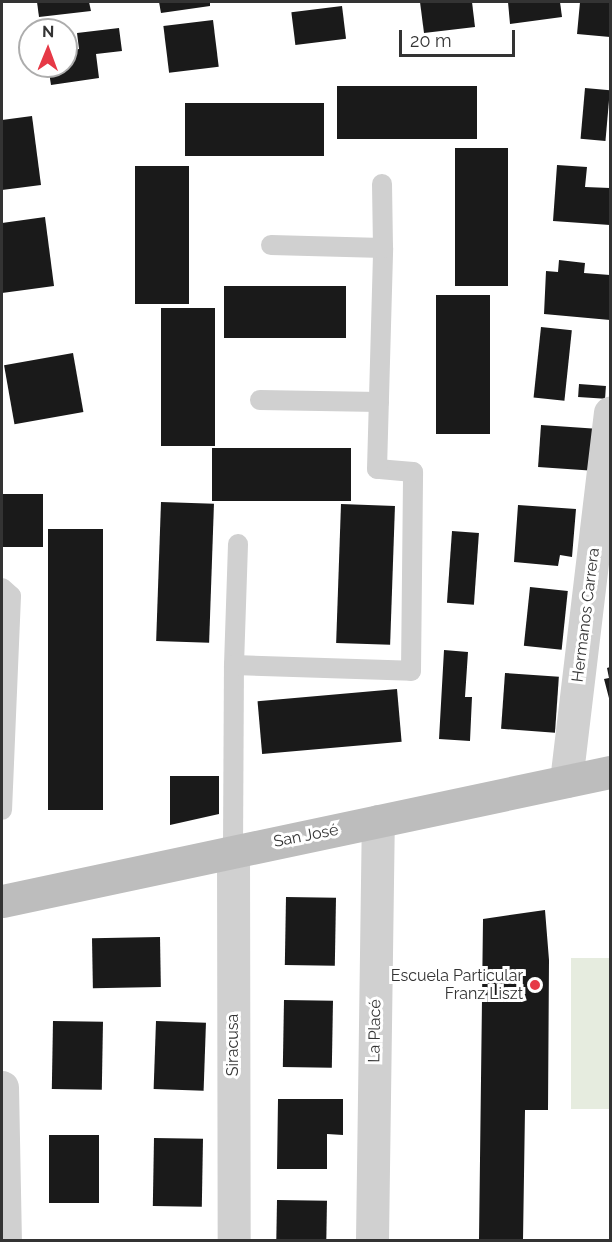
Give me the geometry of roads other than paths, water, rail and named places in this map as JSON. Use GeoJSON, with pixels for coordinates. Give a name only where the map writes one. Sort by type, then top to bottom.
{"type":"FeatureCollection","features":[{"type":"Feature","properties":{"kind":"street","name":"Hermanos Carrera"},"geometry":{"type":"LineString","coordinates":[[566,781],[610,413]]}},
{"type":"Feature","properties":{"kind":"street","name":"San José"},"geometry":{"type":"LineString","coordinates":[[2,901],[233,850],[610,772]]}},
{"type":"Feature","properties":{"kind":"street","name":"La Placé"},"geometry":{"type":"LineString","coordinates":[[372,1240],[378,821]]}},
{"type":"Feature","properties":{"kind":"street","name":"Siracusa"},"geometry":{"type":"LineString","coordinates":[[233,850],[234,1240]]}},
{"type":"Feature","properties":{"kind":"street"},"geometry":{"type":"LineString","coordinates":[[2,1088],[5,1240]]}},
{"type":"Feature","properties":{"kind":"lane"},"geometry":{"type":"LineString","coordinates":[[234,665],[411,671],[413,472],[376,469],[383,248],[382,184]]}},
{"type":"Feature","properties":{"kind":"lane"},"geometry":{"type":"LineString","coordinates":[[271,245],[383,248]]}},
{"type":"Feature","properties":{"kind":"lane"},"geometry":{"type":"LineString","coordinates":[[260,400],[379,402]]}},
{"type":"Feature","properties":{"kind":"lane"},"geometry":{"type":"LineString","coordinates":[[233,850],[234,665],[238,544]]}},
{"type":"Feature","properties":{"kind":"lane"},"geometry":{"type":"LineString","coordinates":[[2,588],[10,596],[2,810]]}},
{"type":"Feature","properties":{"kind":"place","name":"Escuela Particular Franz Liszt"},"geometry":{"type":"Point","coordinates":[535,985]}}]}
